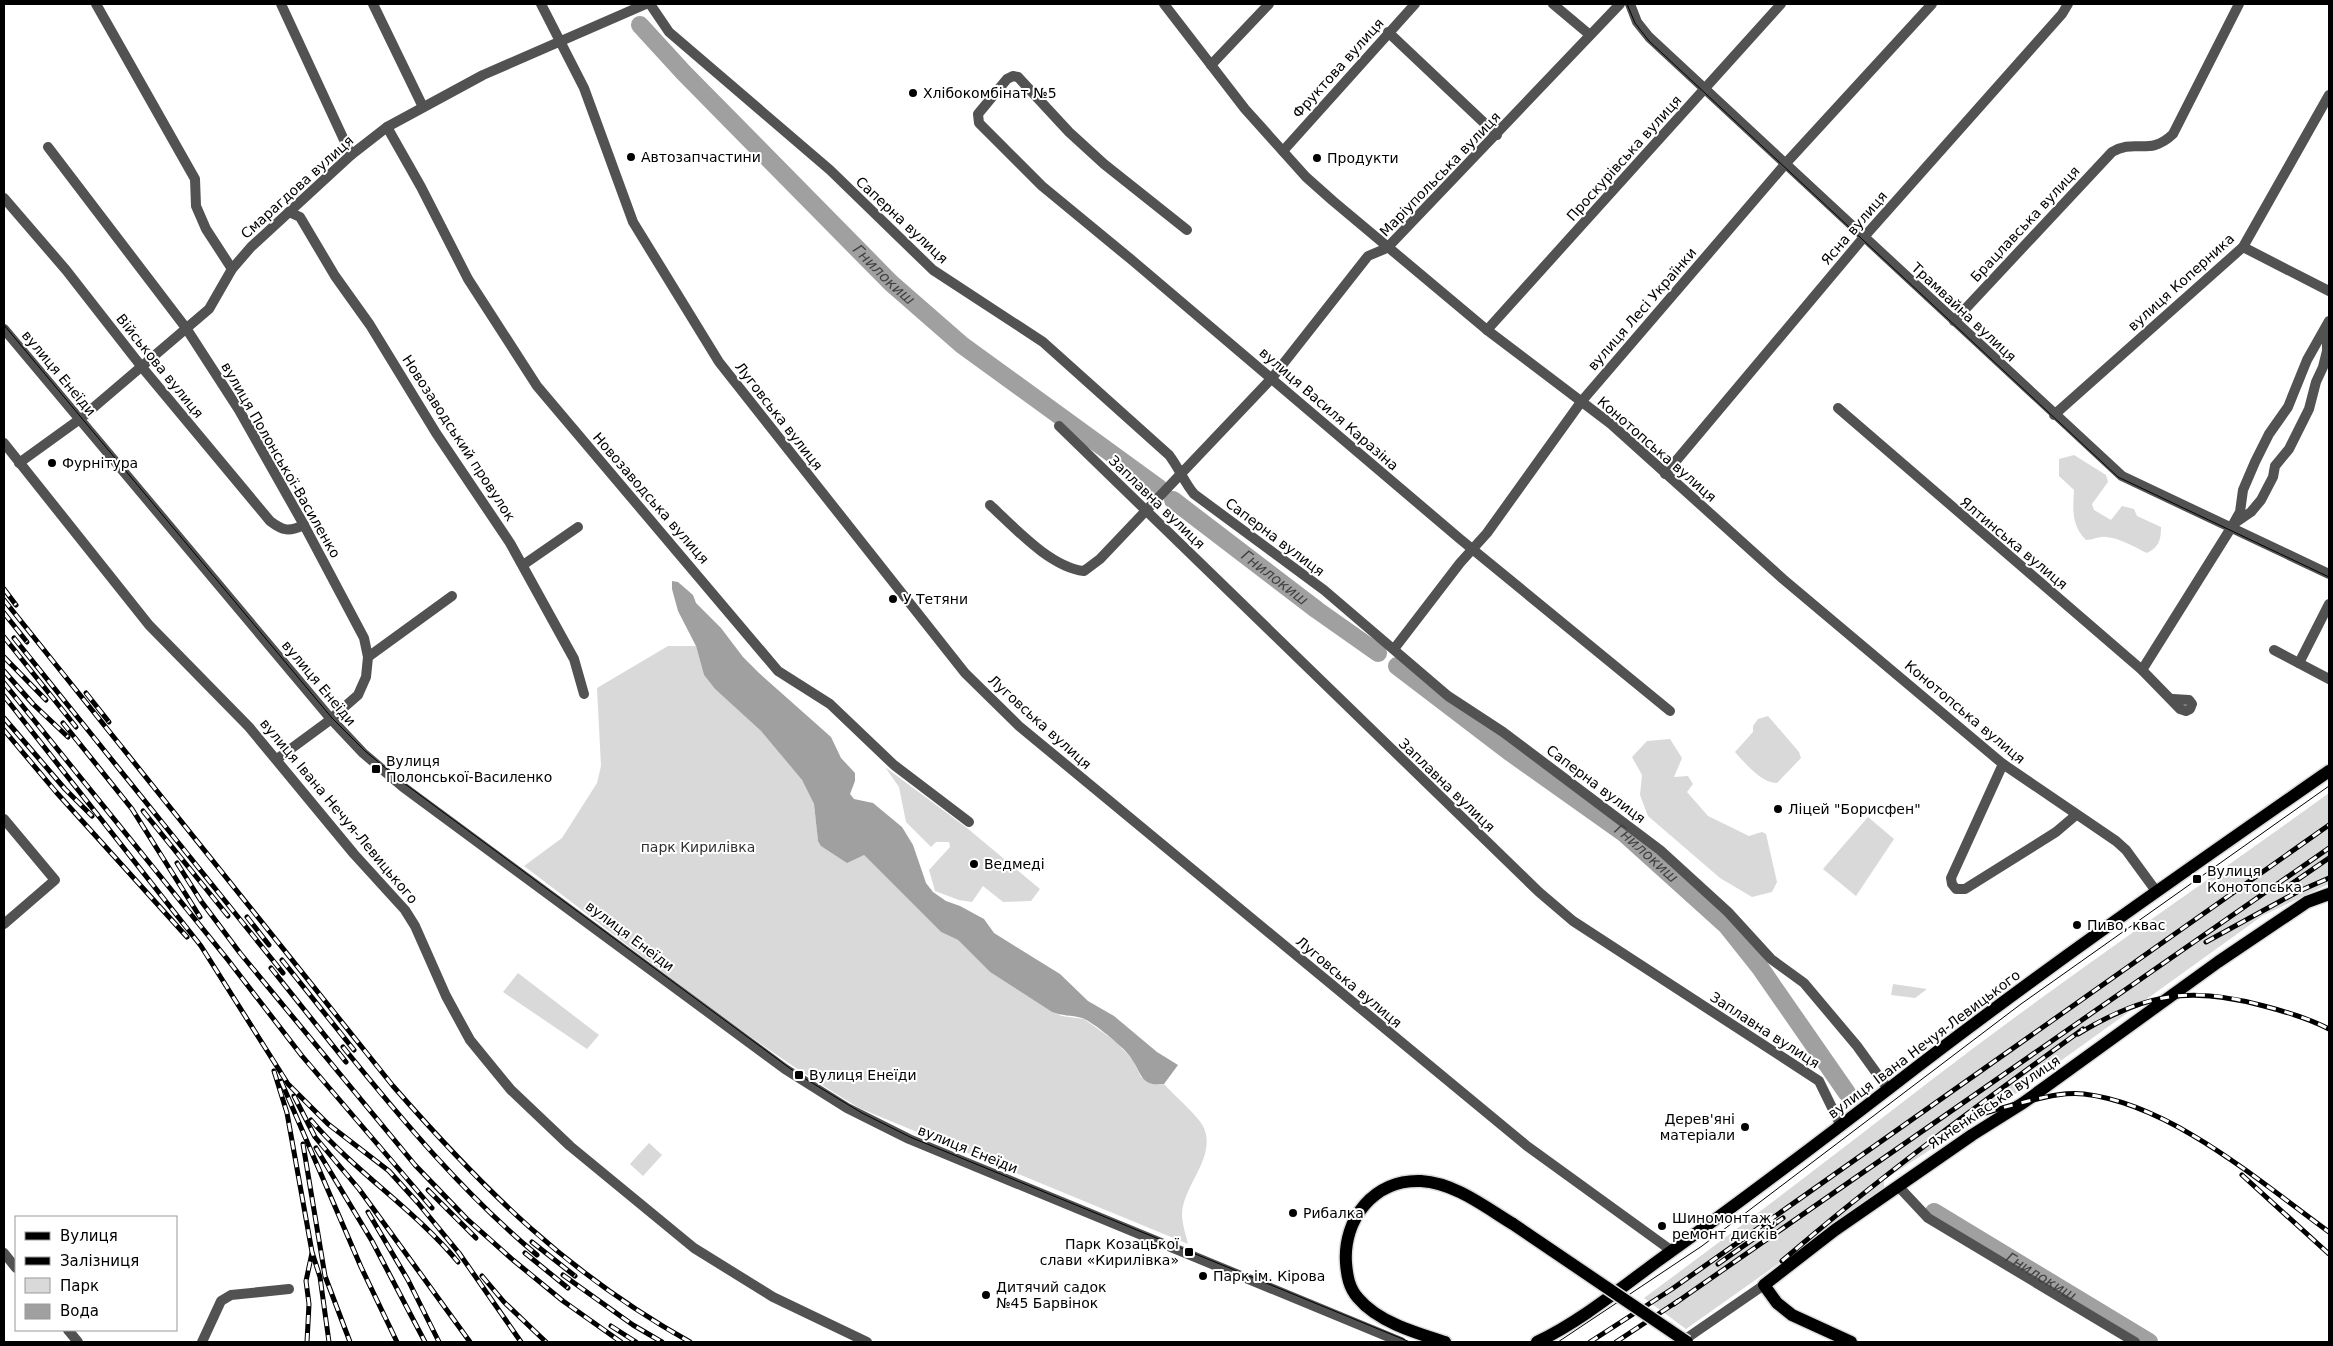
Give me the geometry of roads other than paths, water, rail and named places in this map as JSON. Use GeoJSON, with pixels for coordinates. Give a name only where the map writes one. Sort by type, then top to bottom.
{"type":"FeatureCollection","features":[{"type":"Feature","properties":{"kind":"main road","name":"вулиця Івана Нечуя-Левицького"},"geometry":{"type":"LineString","coordinates":[[1537,1342],[1576,1319],[1672,1251],[1841,1126],[1983,1016],[2156,891],[2329,771]]}},
{"type":"Feature","properties":{"kind":"main road","name":"Яхненківська вулиця"},"geometry":{"type":"LineString","coordinates":[[1764,1285],[1835,1230],[1972,1135],[2023,1103],[2168,996],[2307,902],[2329,894]]}},
{"type":"Feature","properties":{"kind":"main road"},"geometry":{"type":"LineString","coordinates":[[1445,1342],[1408,1329],[1374,1312],[1353,1292],[1347,1273],[1346,1249],[1349,1231],[1356,1215],[1373,1196],[1398,1184],[1421,1181],[1459,1192],[1513,1224],[1687,1342]]}},
{"type":"Feature","properties":{"kind":"main road"},"geometry":{"type":"LineString","coordinates":[[1764,1285],[1777,1303],[1792,1315],[1851,1342]]}},
{"type":"Feature","properties":{"kind":"street"},"geometry":{"type":"LineString","coordinates":[[96,4],[195,179],[196,206],[206,229],[232,269]]}},
{"type":"Feature","properties":{"kind":"street"},"geometry":{"type":"LineString","coordinates":[[281,4],[351,155]]}},
{"type":"Feature","properties":{"kind":"street"},"geometry":{"type":"LineString","coordinates":[[373,4],[423,107]]}},
{"type":"Feature","properties":{"kind":"street","name":"Луговська вулиця"},"geometry":{"type":"LineString","coordinates":[[541,4],[584,88],[633,222],[719,362],[965,673],[1026,732],[1527,1146],[1672,1251]]}},
{"type":"Feature","properties":{"kind":"street","name":"Смарагдова вулиця"},"geometry":{"type":"LineString","coordinates":[[18,463],[80,419],[209,308],[232,269],[251,247],[351,155],[388,127],[483,75],[648,4]]}},
{"type":"Feature","properties":{"kind":"street","name":"Саперна вулиця"},"geometry":{"type":"LineString","coordinates":[[648,4],[669,32],[830,170],[933,270],[1043,342],[1169,455],[1194,494],[1324,590],[1448,696],[1503,732],[1660,850],[1728,912],[1771,959],[1804,983],[1857,1046],[1888,1089]]}},
{"type":"Feature","properties":{"kind":"street","name":"Конотопська вулиця"},"geometry":{"type":"LineString","coordinates":[[1164,4],[1245,109],[1306,177],[1387,248],[1487,330],[1610,424],[1783,579],[2003,764],[2126,850],[2156,891]]}},
{"type":"Feature","properties":{"kind":"street"},"geometry":{"type":"LineString","coordinates":[[1211,65],[1269,4]]}},
{"type":"Feature","properties":{"kind":"street","name":"Фруктова вулиця"},"geometry":{"type":"LineString","coordinates":[[1283,151],[1415,4]]}},
{"type":"Feature","properties":{"kind":"street"},"geometry":{"type":"LineString","coordinates":[[1552,4],[1590,35]]}},
{"type":"Feature","properties":{"kind":"street","name":"Маріупольська вулиця"},"geometry":{"type":"LineString","coordinates":[[990,505],[1032,544],[1062,564],[1084,570],[1100,559],[1146,509],[1182,475],[1272,378],[1368,256],[1387,248],[1497,135],[1620,4]]}},
{"type":"Feature","properties":{"kind":"street","name":"Трамвайна вулиця"},"geometry":{"type":"LineString","coordinates":[[1630,4],[1641,29],[2054,415],[2129,481],[2232,527],[2329,574]]}},
{"type":"Feature","properties":{"kind":"street","name":"Проскурівська вулиця"},"geometry":{"type":"LineString","coordinates":[[1487,330],[1781,4]]}},
{"type":"Feature","properties":{"kind":"street","name":"вулиця Лесі Українки"},"geometry":{"type":"LineString","coordinates":[[1394,649],[1460,563],[1488,533],[1581,402],[1785,164],[1932,4]]}},
{"type":"Feature","properties":{"kind":"street","name":"Ясна вулиця"},"geometry":{"type":"LineString","coordinates":[[1665,474],[1864,237],[2062,14],[2068,4]]}},
{"type":"Feature","properties":{"kind":"street","name":"Брацлавська вулиця"},"geometry":{"type":"LineString","coordinates":[[1954,321],[2112,152],[2119,148],[2154,146],[2164,142],[2173,134],[2239,4]]}},
{"type":"Feature","properties":{"kind":"street"},"geometry":{"type":"LineString","coordinates":[[1388,32],[1497,135]]}},
{"type":"Feature","properties":{"kind":"street","name":"вулиця Василя Каразіна"},"geometry":{"type":"LineString","coordinates":[[1187,230],[1090,151],[1015,76],[1006,79],[979,111],[977,120],[1042,186],[1272,378],[1394,484],[1670,711]]}},
{"type":"Feature","properties":{"kind":"street","name":"вулиця Коперника"},"geometry":{"type":"LineString","coordinates":[[2054,415],[2243,247],[2329,95]]}},
{"type":"Feature","properties":{"kind":"street","name":"Новозаводська вулиця"},"geometry":{"type":"LineString","coordinates":[[388,127],[468,279],[537,386],[778,671],[830,704],[894,765],[969,822]]}},
{"type":"Feature","properties":{"kind":"street","name":"вулиця Полонської-Василенко"},"geometry":{"type":"LineString","coordinates":[[48,148],[186,328],[239,410],[304,525],[364,638],[368,658],[366,677],[358,695],[277,759]]}},
{"type":"Feature","properties":{"kind":"street","name":"Військова вулиця"},"geometry":{"type":"LineString","coordinates":[[4,198],[66,270],[141,366],[270,522],[281,530],[292,530],[304,525]]}},
{"type":"Feature","properties":{"kind":"street","name":"Новозаводський провулок"},"geometry":{"type":"LineString","coordinates":[[288,212],[300,217],[335,276],[370,325],[436,433],[523,565],[574,659],[584,694]]}},
{"type":"Feature","properties":{"kind":"street"},"geometry":{"type":"LineString","coordinates":[[2243,247],[2329,292]]}},
{"type":"Feature","properties":{"kind":"street"},"geometry":{"type":"LineString","coordinates":[[2142,670],[2232,527],[2240,512],[2243,490],[2255,462],[2269,434],[2288,406],[2307,360],[2328,323]]}},
{"type":"Feature","properties":{"kind":"street"},"geometry":{"type":"LineString","coordinates":[[2232,527],[2251,512],[2261,500],[2273,477],[2275,466],[2289,449],[2309,409],[2327,351],[2328,323]]}},
{"type":"Feature","properties":{"kind":"street","name":"вулиця Енеїди"},"geometry":{"type":"LineString","coordinates":[[4,329],[330,719],[363,753],[403,787],[781,1066],[847,1108],[909,1139],[1401,1342]]}},
{"type":"Feature","properties":{"kind":"street","name":"Ялтинська вулиця"},"geometry":{"type":"LineString","coordinates":[[1838,408],[2142,670],[2173,699]]}},
{"type":"Feature","properties":{"kind":"street","name":"Заплавна вулиця"},"geometry":{"type":"LineString","coordinates":[[1059,426],[1146,509],[1349,710],[1539,892],[1573,921],[1819,1081],[1841,1126]]}},
{"type":"Feature","properties":{"kind":"street","name":"вулиця Івана Нечуя-Левицького"},"geometry":{"type":"LineString","coordinates":[[4,443],[18,463],[150,626],[250,727],[354,854],[405,910],[446,996],[470,1040],[502,1080],[533,1113],[570,1146],[694,1248],[773,1297],[867,1342]]}},
{"type":"Feature","properties":{"kind":"street"},"geometry":{"type":"LineString","coordinates":[[523,565],[578,527]]}},
{"type":"Feature","properties":{"kind":"street"},"geometry":{"type":"LineString","coordinates":[[368,658],[452,596]]}},
{"type":"Feature","properties":{"kind":"street"},"geometry":{"type":"LineString","coordinates":[[2299,663],[2329,604]]}},
{"type":"Feature","properties":{"kind":"street"},"geometry":{"type":"LineString","coordinates":[[2274,650],[2329,679]]}},
{"type":"Feature","properties":{"kind":"street"},"geometry":{"type":"LineString","coordinates":[[2003,764],[1951,878],[1952,884],[1956,889],[1965,889],[2056,832],[2076,815]]}},
{"type":"Feature","properties":{"kind":"street"},"geometry":{"type":"LineString","coordinates":[[4,819],[55,880],[4,924]]}},
{"type":"Feature","properties":{"kind":"street"},"geometry":{"type":"LineString","coordinates":[[1898,1186],[1928,1218],[2135,1342]]}},
{"type":"Feature","properties":{"kind":"street"},"geometry":{"type":"LineString","coordinates":[[4,1253],[15,1267]]}},
{"type":"Feature","properties":{"kind":"street","name":"Яхненківська вулиця"},"geometry":{"type":"LineString","coordinates":[[1681,1342],[1764,1285]]}},
{"type":"Feature","properties":{"kind":"street"},"geometry":{"type":"LineString","coordinates":[[202,1342],[221,1301],[231,1295],[289,1289]]}},
{"type":"Feature","properties":{"kind":"street"},"geometry":{"type":"LineString","coordinates":[[69,1331],[78,1342]]}},
{"type":"Feature","properties":{"kind":"water"},"geometry":{"type":"Polygon","coordinates":[[[672,581],[678,582],[693,595],[696,603],[721,628],[743,657],[759,673],[831,737],[841,758],[855,773],[855,781],[850,794],[854,799],[873,803],[902,827],[913,845],[926,883],[933,892],[946,901],[984,919],[994,933],[1060,974],[1088,1001],[1114,1016],[1157,1052],[1178,1065],[1164,1084],[1151,1084],[1147,1082],[1126,1051],[1091,1023],[1082,1018],[1052,1012],[990,972],[958,940],[941,932],[864,855],[847,863],[821,846],[818,841],[814,804],[802,780],[761,731],[715,689],[704,675],[696,646],[678,611],[672,589],[672,581]]]}},
{"type":"Feature","properties":{"kind":"waterway","name":"Гнилокиш"},"geometry":{"type":"LineString","coordinates":[[640,25],[684,73],[891,283],[962,345],[1159,488]]}},
{"type":"Feature","properties":{"kind":"waterway","name":"Гнилокиш"},"geometry":{"type":"LineString","coordinates":[[1173,500],[1317,610],[1378,653]]}},
{"type":"Feature","properties":{"kind":"waterway","name":"Гнилокиш"},"geometry":{"type":"LineString","coordinates":[[1397,666],[1511,753],[1625,834],[1726,925],[1761,969],[1847,1093]]}},
{"type":"Feature","properties":{"kind":"waterway","name":"Гнилокиш"},"geometry":{"type":"LineString","coordinates":[[1934,1212],[2149,1342]]}},
{"type":"Feature","properties":{"kind":"tram line"},"geometry":{"type":"LineString","coordinates":[[1627,4],[1635,23],[1649,41],[2118,477],[2329,577]]}},
{"type":"Feature","properties":{"kind":"tram line"},"geometry":{"type":"LineString","coordinates":[[4,325],[332,718],[365,751],[405,784],[799,1075],[862,1113],[910,1137],[1410,1342]]}},
{"type":"Feature","properties":{"kind":"tram line"},"geometry":{"type":"LineString","coordinates":[[1558,1342],[1702,1246],[2021,1004],[2329,786]]}},
{"type":"Feature","properties":{"kind":"railway"},"geometry":{"type":"LineString","coordinates":[[4,589],[16,605]]}},
{"type":"Feature","properties":{"kind":"railway"},"geometry":{"type":"LineString","coordinates":[[4,600],[393,1086],[461,1161],[530,1228],[566,1258],[605,1288],[690,1342]]}},
{"type":"Feature","properties":{"kind":"railway"},"geometry":{"type":"LineString","coordinates":[[4,613],[27,642]]}},
{"type":"Feature","properties":{"kind":"railway"},"geometry":{"type":"LineString","coordinates":[[4,637],[76,727]]}},
{"type":"Feature","properties":{"kind":"railway"},"geometry":{"type":"LineString","coordinates":[[14,638],[283,973]]}},
{"type":"Feature","properties":{"kind":"railway"},"geometry":{"type":"LineString","coordinates":[[4,657],[46,700]]}},
{"type":"Feature","properties":{"kind":"railway"},"geometry":{"type":"LineString","coordinates":[[4,671],[33,704],[68,737]]}},
{"type":"Feature","properties":{"kind":"railway"},"geometry":{"type":"LineString","coordinates":[[4,683],[228,960],[302,1056],[432,1208]]}},
{"type":"Feature","properties":{"kind":"railway"},"geometry":{"type":"LineString","coordinates":[[86,693],[109,722]]}},
{"type":"Feature","properties":{"kind":"railway"},"geometry":{"type":"LineString","coordinates":[[4,696],[201,946],[288,1084],[328,1124],[389,1171],[418,1203],[459,1253],[521,1342]]}},
{"type":"Feature","properties":{"kind":"railway"},"geometry":{"type":"LineString","coordinates":[[4,718],[65,789],[92,816]]}},
{"type":"Feature","properties":{"kind":"railway"},"geometry":{"type":"LineString","coordinates":[[63,723],[132,809],[200,917]]}},
{"type":"Feature","properties":{"kind":"railway"},"geometry":{"type":"LineString","coordinates":[[4,730],[56,792],[187,937]]}},
{"type":"Feature","properties":{"kind":"railway"},"geometry":{"type":"LineString","coordinates":[[143,811],[228,916]]}},
{"type":"Feature","properties":{"kind":"railway"},"geometry":{"type":"LineString","coordinates":[[1590,1342],[1672,1289],[2329,825]]}},
{"type":"Feature","properties":{"kind":"railway"},"geometry":{"type":"LineString","coordinates":[[1674,1304],[2329,848]]}},
{"type":"Feature","properties":{"kind":"railway"},"geometry":{"type":"LineString","coordinates":[[2284,889],[2329,858]]}},
{"type":"Feature","properties":{"kind":"railway"},"geometry":{"type":"LineString","coordinates":[[177,863],[201,901],[240,953],[415,1165],[467,1219],[513,1260],[563,1301],[621,1342]]}},
{"type":"Feature","properties":{"kind":"railway"},"geometry":{"type":"LineString","coordinates":[[2206,942],[2297,892],[2329,878]]}},
{"type":"Feature","properties":{"kind":"railway"},"geometry":{"type":"LineString","coordinates":[[247,917],[269,945]]}},
{"type":"Feature","properties":{"kind":"railway"},"geometry":{"type":"LineString","coordinates":[[282,960],[354,1050]]}},
{"type":"Feature","properties":{"kind":"railway"},"geometry":{"type":"LineString","coordinates":[[271,968],[346,1062]]}},
{"type":"Feature","properties":{"kind":"railway"},"geometry":{"type":"LineString","coordinates":[[2078,1034],[2102,1020],[2146,1002],[2190,995],[2213,996],[2264,1006],[2297,1016],[2329,1029]]}},
{"type":"Feature","properties":{"kind":"railway"},"geometry":{"type":"LineString","coordinates":[[1782,1261],[1855,1200],[1968,1113],[2083,1029]]}},
{"type":"Feature","properties":{"kind":"railway"},"geometry":{"type":"LineString","coordinates":[[343,1047],[388,1102],[459,1182],[510,1232],[537,1255]]}},
{"type":"Feature","properties":{"kind":"railway"},"geometry":{"type":"LineString","coordinates":[[274,1071],[287,1113],[312,1252],[320,1277],[329,1342]]}},
{"type":"Feature","properties":{"kind":"railway"},"geometry":{"type":"LineString","coordinates":[[281,1081],[361,1267],[397,1342]]}},
{"type":"Feature","properties":{"kind":"railway"},"geometry":{"type":"LineString","coordinates":[[1970,1119],[2020,1103],[2059,1095],[2084,1094],[2117,1101],[2149,1113],[2182,1129],[2213,1148],[2329,1232]]}},
{"type":"Feature","properties":{"kind":"railway"},"geometry":{"type":"LineString","coordinates":[[294,1096],[315,1137],[359,1189],[470,1342]]}},
{"type":"Feature","properties":{"kind":"railway"},"geometry":{"type":"LineString","coordinates":[[311,1120],[346,1157],[423,1225],[458,1262]]}},
{"type":"Feature","properties":{"kind":"railway"},"geometry":{"type":"LineString","coordinates":[[303,1144],[325,1276],[350,1342]]}},
{"type":"Feature","properties":{"kind":"railway"},"geometry":{"type":"LineString","coordinates":[[316,1148],[372,1241],[425,1342]]}},
{"type":"Feature","properties":{"kind":"railway"},"geometry":{"type":"LineString","coordinates":[[2242,1175],[2329,1254]]}},
{"type":"Feature","properties":{"kind":"railway"},"geometry":{"type":"LineString","coordinates":[[428,1190],[476,1238]]}},
{"type":"Feature","properties":{"kind":"railway"},"geometry":{"type":"LineString","coordinates":[[368,1212],[408,1280],[439,1342]]}},
{"type":"Feature","properties":{"kind":"railway"},"geometry":{"type":"LineString","coordinates":[[1718,1264],[1783,1218]]}},
{"type":"Feature","properties":{"kind":"railway"},"geometry":{"type":"LineString","coordinates":[[532,1242],[575,1276]]}},
{"type":"Feature","properties":{"kind":"railway"},"geometry":{"type":"LineString","coordinates":[[307,1342],[309,1304],[306,1281],[312,1253]]}},
{"type":"Feature","properties":{"kind":"railway"},"geometry":{"type":"LineString","coordinates":[[525,1253],[568,1288]]}},
{"type":"Feature","properties":{"kind":"railway"},"geometry":{"type":"LineString","coordinates":[[563,1275],[633,1325],[662,1342]]}},
{"type":"Feature","properties":{"kind":"railway"},"geometry":{"type":"LineString","coordinates":[[482,1276],[504,1302],[546,1342]]}},
{"type":"Feature","properties":{"kind":"railway"},"geometry":{"type":"LineString","coordinates":[[1616,1342],[1678,1301]]}},
{"type":"Feature","properties":{"kind":"railway"},"geometry":{"type":"LineString","coordinates":[[611,1326],[636,1342]]}},
{"type":"Feature","properties":{"kind":"place","name":"Хлібокомбінат №5"},"geometry":{"type":"Point","coordinates":[913,93]}},
{"type":"Feature","properties":{"kind":"place","name":"Автозапчастини"},"geometry":{"type":"Point","coordinates":[631,157]}},
{"type":"Feature","properties":{"kind":"place","name":"Продукти"},"geometry":{"type":"Point","coordinates":[1317,158]}},
{"type":"Feature","properties":{"kind":"place","name":"Фурнітура"},"geometry":{"type":"Point","coordinates":[52,463]}},
{"type":"Feature","properties":{"kind":"place","name":"У Тетяни"},"geometry":{"type":"Point","coordinates":[893,599]}},
{"type":"Feature","properties":{"kind":"place","name":"Вулиця Полонської-Василенко"},"geometry":{"type":"Point","coordinates":[376,769]}},
{"type":"Feature","properties":{"kind":"place","name":"Ліцей \"Борисфен\""},"geometry":{"type":"Point","coordinates":[1778,809]}},
{"type":"Feature","properties":{"kind":"place","name":"Ведмеді"},"geometry":{"type":"Point","coordinates":[974,864]}},
{"type":"Feature","properties":{"kind":"place","name":"Вулиця Конотопська"},"geometry":{"type":"Point","coordinates":[2197,879]}},
{"type":"Feature","properties":{"kind":"place","name":"Пиво, квас"},"geometry":{"type":"Point","coordinates":[2077,925]}},
{"type":"Feature","properties":{"kind":"place","name":"Вулиця Енеїди"},"geometry":{"type":"Point","coordinates":[799,1075]}},
{"type":"Feature","properties":{"kind":"place","name":"Дерев'янi матерiали"},"geometry":{"type":"Point","coordinates":[1745,1127]}},
{"type":"Feature","properties":{"kind":"place","name":"Рибалка"},"geometry":{"type":"Point","coordinates":[1293,1213]}},
{"type":"Feature","properties":{"kind":"place","name":"Шиномонтаж, ремонт дисків"},"geometry":{"type":"Point","coordinates":[1662,1226]}},
{"type":"Feature","properties":{"kind":"place","name":"Парк Козацької слави «Кирилівка»"},"geometry":{"type":"Point","coordinates":[1189,1252]}},
{"type":"Feature","properties":{"kind":"place","name":"Парк ім. Кірова"},"geometry":{"type":"Point","coordinates":[1203,1276]}},
{"type":"Feature","properties":{"kind":"place","name":"Дитячий садок №45 Барвінок"},"geometry":{"type":"Point","coordinates":[986,1295]}},
{"type":"Feature","properties":{"kind":"park label","name":"парк Кирилівка"},"geometry":{"type":"Point","coordinates":[698,847]}}]}
